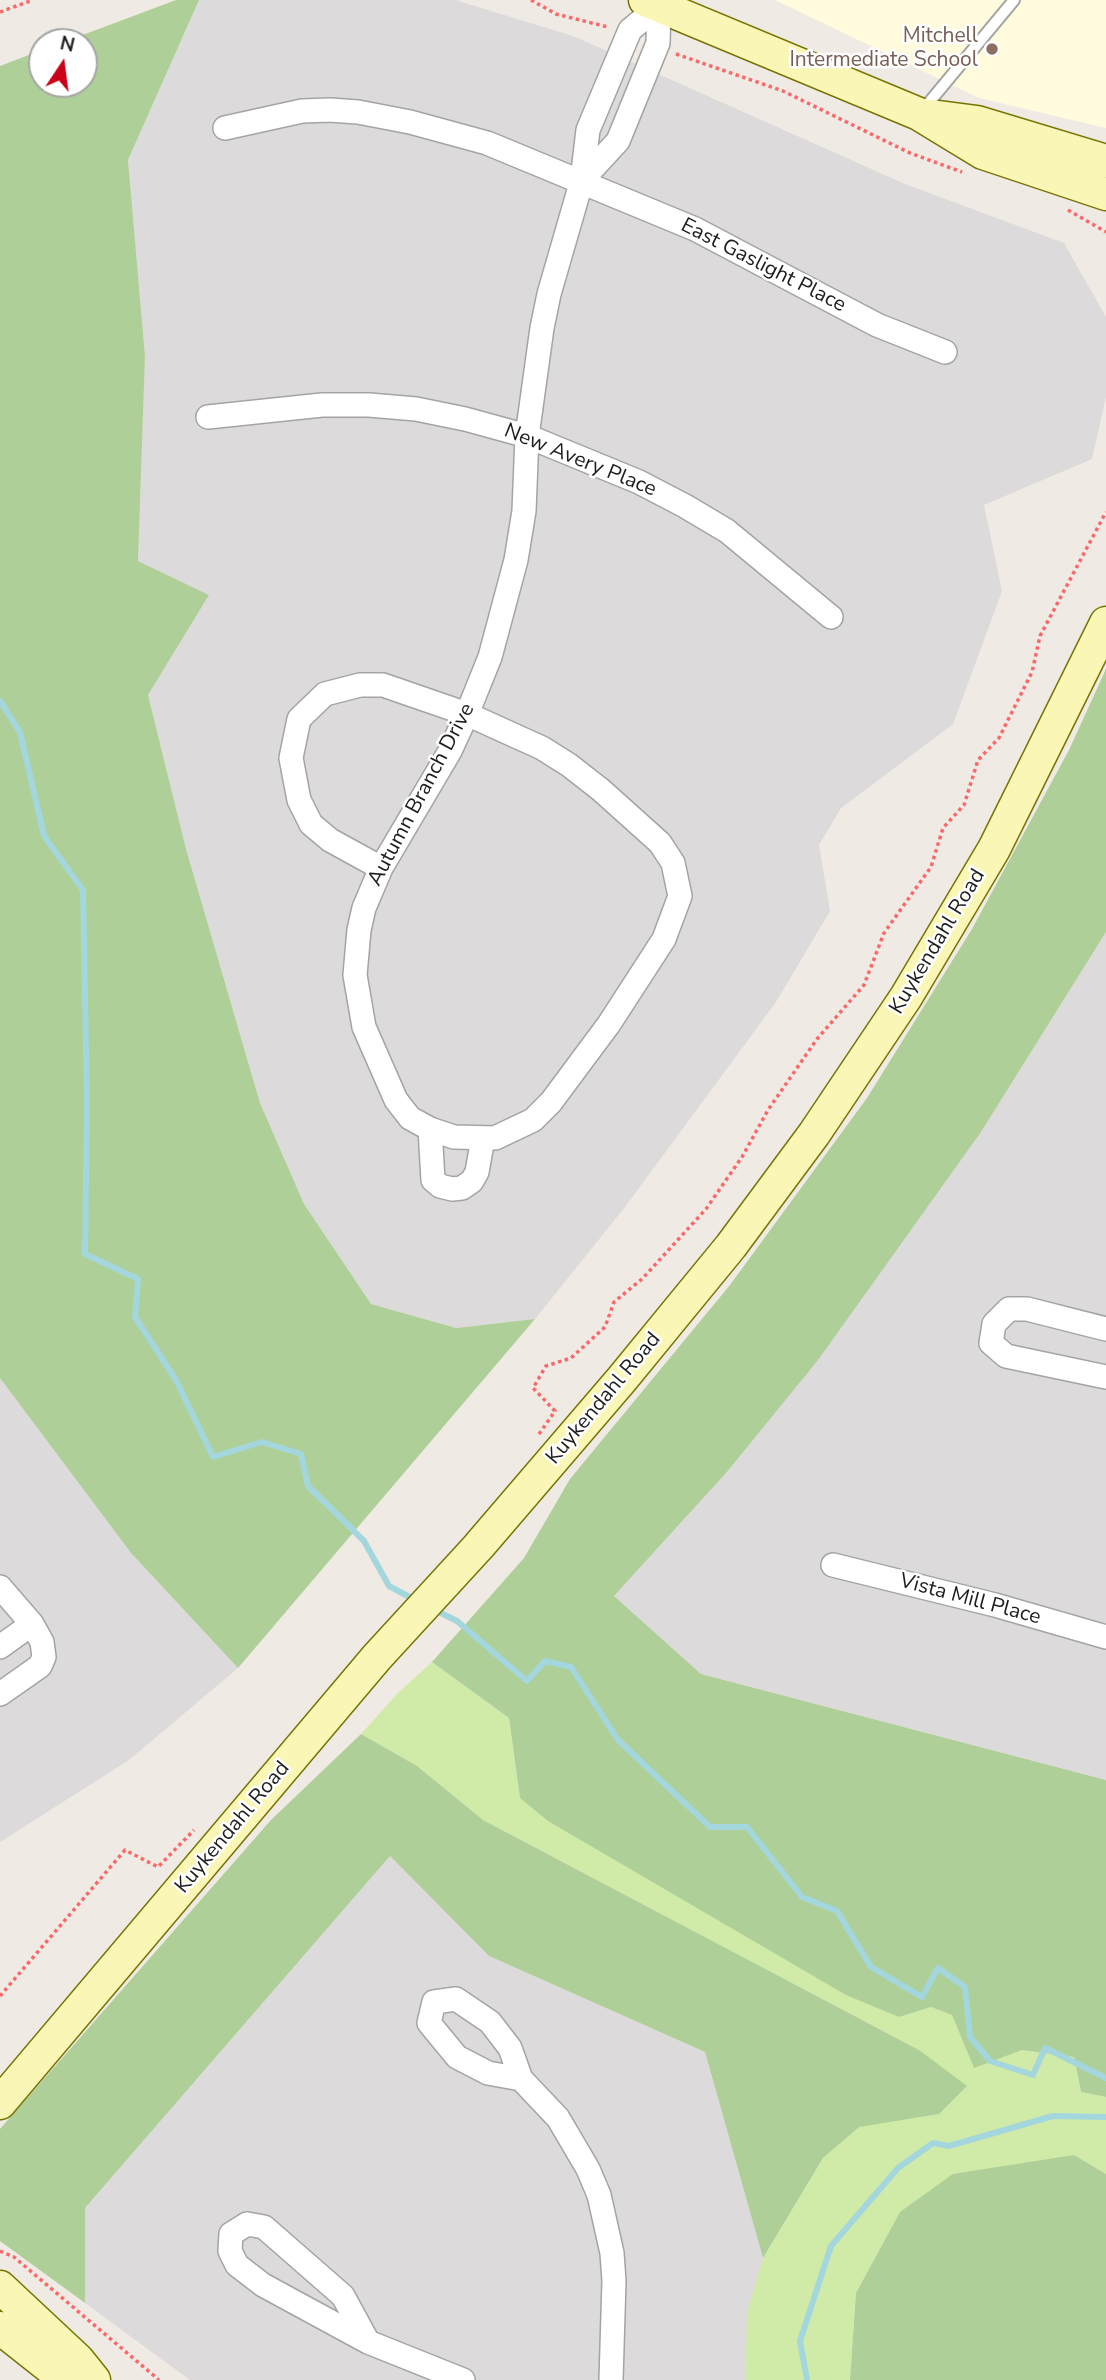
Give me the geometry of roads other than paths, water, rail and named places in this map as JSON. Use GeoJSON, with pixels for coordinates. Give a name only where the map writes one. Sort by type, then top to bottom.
{"type":"FeatureCollection","features":[{"type":"Feature","properties":{"kind":"main road"},"geometry":{"type":"LineString","coordinates":[[656,2],[717,32],[919,114],[983,153],[1106,194]]}},
{"type":"Feature","properties":{"kind":"main road"},"geometry":{"type":"LineString","coordinates":[[919,114],[977,122],[1106,161]]}},
{"type":"Feature","properties":{"kind":"main road","name":"Kuykendahl Road"},"geometry":{"type":"LineString","coordinates":[[0,2103],[377,1657],[478,1547],[622,1379],[731,1246],[814,1134],[906,997],[994,849],[1106,623]]}},
{"type":"Feature","properties":{"kind":"main road"},"geometry":{"type":"LineString","coordinates":[[0,2287],[78,2360],[94,2380]]}},
{"type":"Feature","properties":{"kind":"main road"},"geometry":{"type":"LineString","coordinates":[[0,2328],[66,2380]]}},
{"type":"Feature","properties":{"kind":"street","name":"Autumn Branch Drive"},"geometry":{"type":"LineString","coordinates":[[467,714],[542,748],[601,790],[660,843],[673,863],[680,896],[664,939],[609,1024],[551,1102],[533,1120],[495,1138],[454,1137],[430,1129],[410,1118],[396,1100],[363,1027],[355,975],[359,930],[364,908],[381,868],[438,772],[467,714],[490,657],[516,560],[524,512],[527,436],[548,294],[582,180],[588,130],[630,30],[656,2]]}},
{"type":"Feature","properties":{"kind":"street","name":"Autumn Branch Drive"},"geometry":{"type":"LineString","coordinates":[[582,180],[618,141],[658,43],[656,2]]}},
{"type":"Feature","properties":{"kind":"street","name":"East Gaslight Place"},"geometry":{"type":"LineString","coordinates":[[225,128],[302,111],[358,112],[410,122],[486,143],[582,180],[695,229],[877,325],[944,352]]}},
{"type":"Feature","properties":{"kind":"street","name":"New Avery Place"},"geometry":{"type":"LineString","coordinates":[[208,417],[322,405],[369,405],[440,414],[527,436],[639,482],[727,531],[831,617]]}},
{"type":"Feature","properties":{"kind":"street"},"geometry":{"type":"LineString","coordinates":[[381,868],[330,841],[311,824],[299,800],[291,758],[299,719],[325,694],[360,685],[383,685],[467,714]]}},
{"type":"Feature","properties":{"kind":"street"},"geometry":{"type":"LineString","coordinates":[[430,1129],[433,1180],[440,1186],[452,1189],[463,1188],[477,1172],[483,1138]]}},
{"type":"Feature","properties":{"kind":"street"},"geometry":{"type":"LineString","coordinates":[[1106,1329],[1027,1309],[1009,1310],[994,1325],[991,1343],[1006,1356],[1106,1377]]}},
{"type":"Feature","properties":{"kind":"street","name":"Vista Mill Place"},"geometry":{"type":"LineString","coordinates":[[833,1565],[995,1605],[1106,1637]]}},
{"type":"Feature","properties":{"kind":"street"},"geometry":{"type":"LineString","coordinates":[[0,1587],[32,1624],[43,1642],[44,1657],[40,1666],[0,1694]]}},
{"type":"Feature","properties":{"kind":"street"},"geometry":{"type":"LineString","coordinates":[[0,1647],[32,1624]]}},
{"type":"Feature","properties":{"kind":"street"},"geometry":{"type":"LineString","coordinates":[[521,2079],[558,2118],[584,2160],[599,2195],[610,2243],[614,2281],[611,2380]]}},
{"type":"Feature","properties":{"kind":"street"},"geometry":{"type":"LineString","coordinates":[[369,2342],[343,2296],[280,2239],[264,2227],[247,2224],[231,2234],[230,2251],[237,2265],[263,2284],[369,2342],[463,2380]]}},
{"type":"Feature","properties":{"kind":"lane"},"geometry":{"type":"LineString","coordinates":[[919,114],[1014,0]]}},
{"type":"Feature","properties":{"kind":"waterway"},"geometry":{"type":"LineString","coordinates":[[0,701],[20,732],[44,836],[83,890],[87,1104],[85,1254],[138,1279],[135,1317],[176,1380],[213,1457],[262,1442],[301,1454],[308,1486],[364,1541],[389,1586],[417,1601]]}},
{"type":"Feature","properties":{"kind":"waterway"},"geometry":{"type":"LineString","coordinates":[[433,1609],[457,1621],[527,1681],[545,1661],[571,1667],[618,1740],[710,1827],[747,1827],[802,1897],[837,1911],[871,1967],[922,1997],[938,1968],[965,1987],[970,2037],[990,2061],[1033,2075],[1045,2048],[1106,2078]]}},
{"type":"Feature","properties":{"kind":"waterway"},"geometry":{"type":"LineString","coordinates":[[807,2380],[800,2341],[831,2246],[898,2168],[933,2143],[949,2146],[1053,2116],[1106,2117]]}},
{"type":"Feature","properties":{"kind":"place","name":"Mitchell Intermediate School"},"geometry":{"type":"Point","coordinates":[992,49]}}]}
